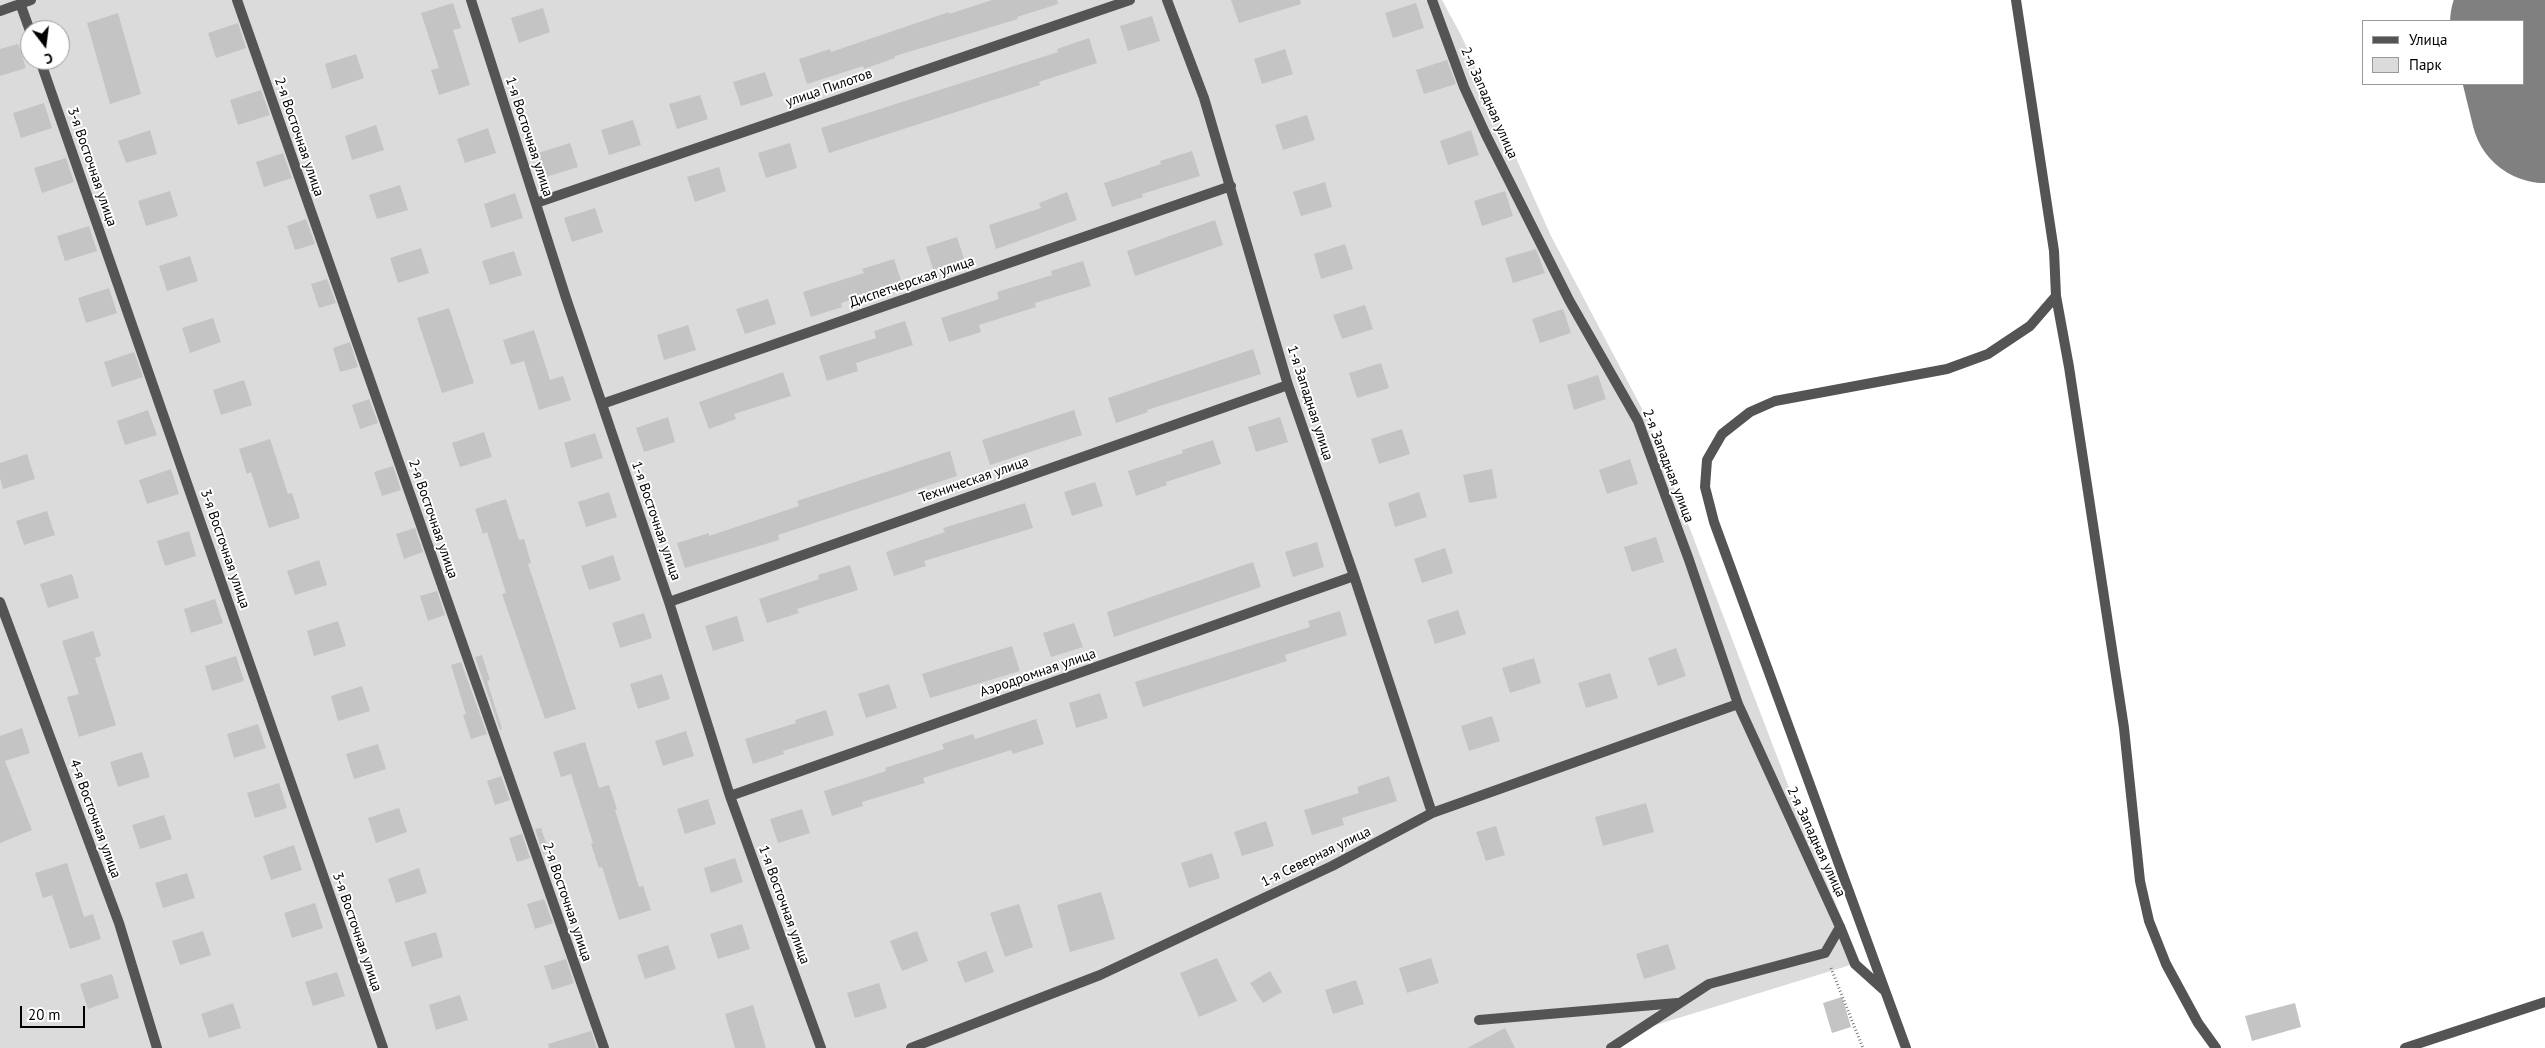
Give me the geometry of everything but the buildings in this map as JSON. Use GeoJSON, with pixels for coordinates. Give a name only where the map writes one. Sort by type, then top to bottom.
{"type":"FeatureCollection","features":[{"type":"Feature","properties":{"kind":"street"},"geometry":{"type":"LineString","coordinates":[[0,11],[31,0]]}},
{"type":"Feature","properties":{"kind":"street","name":"2-я Восточная улица"},"geometry":{"type":"LineString","coordinates":[[237,0],[604,1048]]}},
{"type":"Feature","properties":{"kind":"street","name":"1-я Восточная улица"},"geometry":{"type":"LineString","coordinates":[[471,0],[730,796],[822,1048]]}},
{"type":"Feature","properties":{"kind":"street","name":"улица Пилотов"},"geometry":{"type":"LineString","coordinates":[[536,203],[1130,0]]}},
{"type":"Feature","properties":{"kind":"street","name":"1-я Западная улица"},"geometry":{"type":"LineString","coordinates":[[1167,0],[1204,98],[1288,385],[1354,576],[1432,814]]}},
{"type":"Feature","properties":{"kind":"street","name":"2-я Западная улица"},"geometry":{"type":"LineString","coordinates":[[1432,0],[1464,87],[1486,135],[1569,300],[1638,421],[1689,560],[1738,704],[1840,926],[1854,964],[1886,992]]}},
{"type":"Feature","properties":{"kind":"street"},"geometry":{"type":"LineString","coordinates":[[2016,0],[2054,251],[2056,296],[2070,367],[2121,709],[2140,881],[2149,921],[2166,964],[2198,1022],[2216,1048]]}},
{"type":"Feature","properties":{"kind":"street"},"geometry":{"type":"LineString","coordinates":[[20,4],[26,20]]}},
{"type":"Feature","properties":{"kind":"street","name":"3-я Восточная улица"},"geometry":{"type":"LineString","coordinates":[[43,70],[383,1048]]}},
{"type":"Feature","properties":{"kind":"street","name":"Диспетчерская улица"},"geometry":{"type":"LineString","coordinates":[[602,404],[1231,186]]}},
{"type":"Feature","properties":{"kind":"street"},"geometry":{"type":"LineString","coordinates":[[1906,1048],[1714,522],[1705,487],[1706,460],[1722,434],[1750,412],[1775,401],[1947,369],[1988,354],[2030,326],[2056,296]]}},
{"type":"Feature","properties":{"kind":"street","name":"Техническая улица"},"geometry":{"type":"LineString","coordinates":[[668,602],[1288,385]]}},
{"type":"Feature","properties":{"kind":"street","name":"Аэродромная улица"},"geometry":{"type":"LineString","coordinates":[[730,796],[1354,576]]}},
{"type":"Feature","properties":{"kind":"street","name":"4-я Восточная улица"},"geometry":{"type":"LineString","coordinates":[[0,602],[119,923],[158,1048]]}},
{"type":"Feature","properties":{"kind":"street","name":"1-я Северная улица"},"geometry":{"type":"LineString","coordinates":[[911,1048],[1100,975],[1332,866],[1432,814],[1738,704]]}},
{"type":"Feature","properties":{"kind":"street"},"geometry":{"type":"LineString","coordinates":[[1612,1048],[1677,1003],[1709,984],[1825,953],[1840,926]]}},
{"type":"Feature","properties":{"kind":"street"},"geometry":{"type":"LineString","coordinates":[[2405,1048],[2545,1002]]}},
{"type":"Feature","properties":{"kind":"street"},"geometry":{"type":"LineString","coordinates":[[1479,1020],[1677,1003]]}},
{"type":"Feature","properties":{"kind":"path"},"geometry":{"type":"LineString","coordinates":[[1825,953],[1863,1048]]}},
{"type":"Feature","properties":{"kind":"green space"},"geometry":{"type":"Polygon","coordinates":[[[0,0],[1442,0],[1461,35],[1551,236],[1649,422],[1806,832],[1860,962],[1646,1028],[1614,1048],[0,1048],[0,0]]]}},
{"type":"Feature","properties":{"kind":"runway"},"geometry":{"type":"LineString","coordinates":[[2525,27],[2545,109]]}}]}
